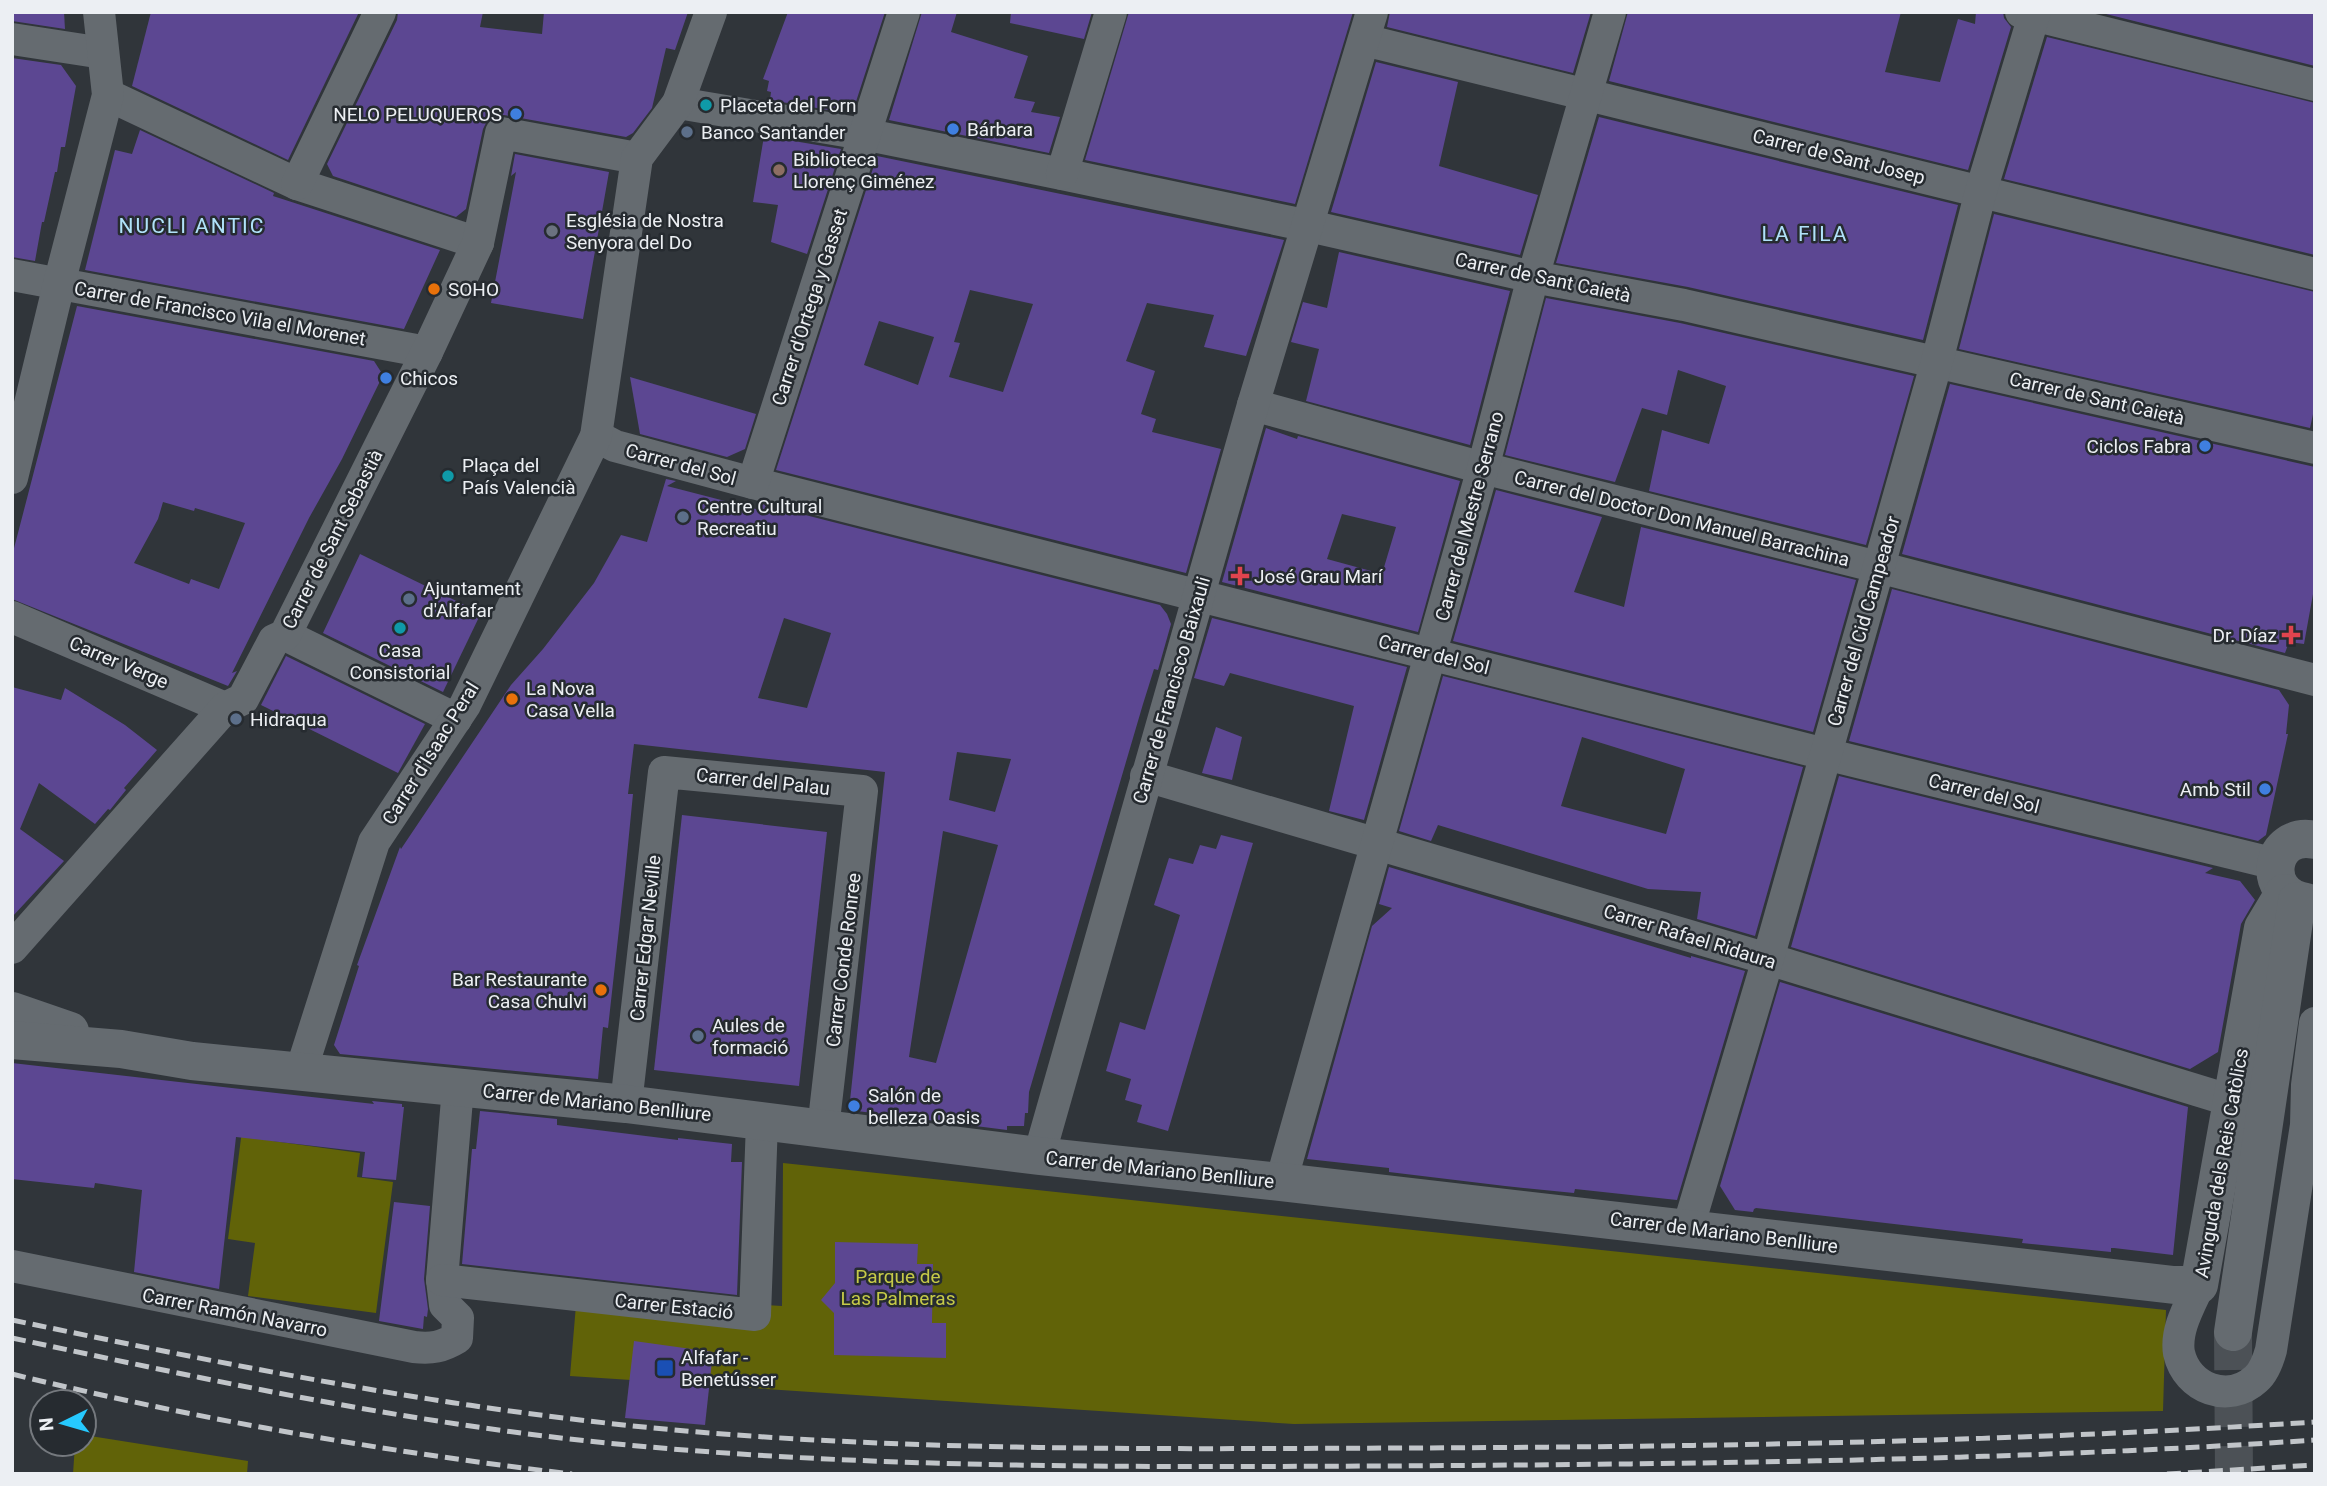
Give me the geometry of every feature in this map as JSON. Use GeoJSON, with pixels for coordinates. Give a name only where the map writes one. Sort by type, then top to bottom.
{"type":"FeatureCollection","features":[{"type":"Feature","properties":{"kind":"street"},"geometry":{"type":"LineString","coordinates":[[12,478],[108,96],[99,12]]}},
{"type":"Feature","properties":{"kind":"street"},"geometry":{"type":"LineString","coordinates":[[297,184],[380,12]]}},
{"type":"Feature","properties":{"kind":"street"},"geometry":{"type":"LineString","coordinates":[[638,158],[678,103],[710,12]]}},
{"type":"Feature","properties":{"kind":"street","name":"Carrer d'Ortega y Gasset"},"geometry":{"type":"LineString","coordinates":[[753,483],[904,12]]}},
{"type":"Feature","properties":{"kind":"street"},"geometry":{"type":"LineString","coordinates":[[1062,174],[1111,12]]}},
{"type":"Feature","properties":{"kind":"street","name":"Carrer del Mestre Serrano"},"geometry":{"type":"LineString","coordinates":[[1281,1182],[1483,468],[1533,277],[1610,12]]}},
{"type":"Feature","properties":{"kind":"street"},"geometry":{"type":"LineString","coordinates":[[2030,13],[2315,85]]}},
{"type":"Feature","properties":{"kind":"street","name":"Carrer del Cid Campeador"},"geometry":{"type":"LineString","coordinates":[[1688,1228],[1768,959],[1937,361],[2030,13]]}},
{"type":"Feature","properties":{"kind":"street","name":"Carrer de Sant Josep"},"geometry":{"type":"LineString","coordinates":[[1368,26],[1587,93],[2315,274]]}},
{"type":"Feature","properties":{"kind":"street","name":"Carrer de Francisco Baixauli"},"geometry":{"type":"LineString","coordinates":[[1039,1156],[1253,405],[1368,26]]}},
{"type":"Feature","properties":{"kind":"street"},"geometry":{"type":"LineString","coordinates":[[12,39],[103,53]]}},
{"type":"Feature","properties":{"kind":"street"},"geometry":{"type":"LineString","coordinates":[[108,96],[297,184],[478,243]]}},
{"type":"Feature","properties":{"kind":"street","name":"Carrer de Sant Caietà"},"geometry":{"type":"LineString","coordinates":[[678,103],[863,134],[1309,226],[1533,277],[1684,305],[2315,448]]}},
{"type":"Feature","properties":{"kind":"street","name":"Carrer de Sant Sebastià"},"geometry":{"type":"LineString","coordinates":[[12,948],[225,708],[243,699],[274,640],[285,635],[427,352],[478,243],[501,133],[638,158]]}},
{"type":"Feature","properties":{"kind":"street","name":"Carrer d'Isaac Peral"},"geometry":{"type":"LineString","coordinates":[[301,1071],[374,842],[465,705],[596,436],[638,158]]}},
{"type":"Feature","properties":{"kind":"street","name":"Carrer de Francisco Vila el Morenet"},"geometry":{"type":"LineString","coordinates":[[12,275],[427,352]]}},
{"type":"Feature","properties":{"kind":"street","name":"Carrer del Doctor Don Manuel Barrachina"},"geometry":{"type":"LineString","coordinates":[[1253,405],[1483,468],[2315,680]]}},
{"type":"Feature","properties":{"kind":"street","name":"Carrer del Sol"},"geometry":{"type":"LineString","coordinates":[[596,436],[615,446],[753,483],[1825,754],[2293,890]]}},
{"type":"Feature","properties":{"kind":"street","name":"Carrer Verge"},"geometry":{"type":"LineString","coordinates":[[12,617],[225,708]]}},
{"type":"Feature","properties":{"kind":"street"},"geometry":{"type":"LineString","coordinates":[[285,635],[456,719]]}},
{"type":"Feature","properties":{"kind":"street","name":"Carrer del Palau"},"geometry":{"type":"LineString","coordinates":[[664,772],[862,791]]}},
{"type":"Feature","properties":{"kind":"street","name":"Carrer Edgar Neville"},"geometry":{"type":"LineString","coordinates":[[626,1104],[664,772]]}},
{"type":"Feature","properties":{"kind":"street","name":"Carrer Rafael Ridaura"},"geometry":{"type":"LineString","coordinates":[[1146,776],[1768,959],[2232,1101]]}},
{"type":"Feature","properties":{"kind":"street","name":"Carrer Conde Ronree"},"geometry":{"type":"LineString","coordinates":[[823,1129],[862,791]]}},
{"type":"Feature","properties":{"kind":"street"},"geometry":{"type":"LineString","coordinates":[[2293,890],[2284,848],[2313,830]]}},
{"type":"Feature","properties":{"kind":"street","name":"Avinguda dels Reis Catòlics"},"geometry":{"type":"LineString","coordinates":[[2293,890],[2263,928],[2199,1285],[2181,1328],[2179,1353],[2187,1369],[2202,1386],[2218,1392],[2245,1387],[2258,1378],[2271,1350],[2310,1126],[2307,1085],[2315,1023]]}},
{"type":"Feature","properties":{"kind":"street","name":"Avinguda dels Reis Catòlics"},"geometry":{"type":"LineString","coordinates":[[2233,1332],[2293,890]]}},
{"type":"Feature","properties":{"kind":"street","name":"Carrer de Mariano Benlliure"},"geometry":{"type":"LineString","coordinates":[[12,1011],[121,1049]]}},
{"type":"Feature","properties":{"kind":"street","name":"Carrer de Mariano Benlliure"},"geometry":{"type":"LineString","coordinates":[[12,1040],[121,1049],[192,1061],[626,1104],[1039,1156],[2174,1285],[2199,1285]]}},
{"type":"Feature","properties":{"kind":"street"},"geometry":{"type":"LineString","coordinates":[[442,1280],[458,1087]]}},
{"type":"Feature","properties":{"kind":"street","name":"Carrer Estació"},"geometry":{"type":"LineString","coordinates":[[442,1280],[755,1315],[762,1122]]}},
{"type":"Feature","properties":{"kind":"street","name":"Carrer Ramón Navarro"},"geometry":{"type":"LineString","coordinates":[[12,1266],[414,1348],[432,1349],[457,1338],[458,1318],[445,1305],[442,1280]]}},
{"type":"Feature","properties":{"kind":"green space"},"geometry":{"type":"Polygon","coordinates":[[[244,1115],[273,1141],[360,1153],[357,1177],[393,1182],[376,1313],[248,1296],[255,1243],[228,1239],[244,1115]]]}},
{"type":"Feature","properties":{"kind":"green space","name":"Parque de Las Palmeras"},"geometry":{"type":"Polygon","coordinates":[[[783,1163],[2166,1310],[2163,1411],[1294,1424],[570,1376],[577,1293],[782,1306],[783,1163]]]}},
{"type":"Feature","properties":{"kind":"green space"},"geometry":{"type":"Polygon","coordinates":[[[98,1437],[248,1461],[247,1474],[73,1474],[74,1458],[98,1458],[98,1437]]]}},
{"type":"Feature","properties":{"kind":"building"},"geometry":{"type":"Polygon","coordinates":[[[12,12],[64,12],[65,29],[12,21],[12,12]]]}},
{"type":"Feature","properties":{"kind":"building"},"geometry":{"type":"Polygon","coordinates":[[[151,12],[359,12],[288,160],[132,86],[151,12]]]}},
{"type":"Feature","properties":{"kind":"building"},"geometry":{"type":"Polygon","coordinates":[[[398,12],[483,12],[480,27],[542,34],[544,12],[688,12],[675,50],[666,48],[652,108],[633,133],[626,137],[504,115],[494,116],[487,121],[483,129],[466,209],[456,217],[333,176],[327,164],[397,20],[398,12]]]}},
{"type":"Feature","properties":{"kind":"building"},"geometry":{"type":"Polygon","coordinates":[[[788,12],[885,12],[852,114],[770,100],[771,92],[767,91],[769,81],[763,79],[788,12]]]}},
{"type":"Feature","properties":{"kind":"building"},"geometry":{"type":"Polygon","coordinates":[[[922,12],[957,12],[951,32],[1028,56],[1014,98],[1035,102],[1031,112],[1060,117],[1049,153],[889,120],[922,12]]]}},
{"type":"Feature","properties":{"kind":"building"},"geometry":{"type":"Polygon","coordinates":[[[1011,12],[1092,12],[1084,39],[1010,23],[1011,12]]]}},
{"type":"Feature","properties":{"kind":"building"},"geometry":{"type":"Polygon","coordinates":[[[1129,12],[1353,12],[1295,204],[1085,160],[1129,12]]]}},
{"type":"Feature","properties":{"kind":"building"},"geometry":{"type":"Polygon","coordinates":[[[1390,12],[1591,12],[1573,73],[1387,27],[1390,12]]]}},
{"type":"Feature","properties":{"kind":"building"},"geometry":{"type":"Polygon","coordinates":[[[1628,12],[1901,12],[1885,72],[1940,82],[1958,19],[1975,24],[1976,12],[2003,12],[2011,27],[1968,170],[1609,81],[1628,12]]]}},
{"type":"Feature","properties":{"kind":"building"},"geometry":{"type":"Polygon","coordinates":[[[2098,12],[2315,12],[2315,66],[2098,12]]]}},
{"type":"Feature","properties":{"kind":"building"},"geometry":{"type":"Polygon","coordinates":[[[2047,37],[2315,103],[2315,255],[2004,179],[2047,37]]]}},
{"type":"Feature","properties":{"kind":"building"},"geometry":{"type":"Polygon","coordinates":[[[12,58],[61,65],[76,86],[65,147],[61,147],[35,261],[12,257],[12,58]]]}},
{"type":"Feature","properties":{"kind":"building"},"geometry":{"type":"Polygon","coordinates":[[[1376,62],[1458,82],[1439,166],[1538,195],[1520,255],[1331,212],[1376,62]]]}},
{"type":"Feature","properties":{"kind":"building"},"geometry":{"type":"Polygon","coordinates":[[[1599,117],[1958,205],[1923,340],[1688,287],[1556,263],[1599,117]]]}},
{"type":"Feature","properties":{"kind":"building"},"geometry":{"type":"Polygon","coordinates":[[[140,130],[274,193],[273,196],[440,250],[404,329],[85,270],[115,150],[132,154],[140,130]]]}},
{"type":"Feature","properties":{"kind":"building"},"geometry":{"type":"Polygon","coordinates":[[[764,136],[841,149],[807,254],[771,242],[778,205],[753,202],[764,136]]]}},
{"type":"Feature","properties":{"kind":"building","name":"Església de Nostra Senyora del Do"},"geometry":{"type":"Polygon","coordinates":[[[515,154],[609,172],[583,319],[491,303],[516,172],[511,176],[515,154]]]}},
{"type":"Feature","properties":{"kind":"building"},"geometry":{"type":"Polygon","coordinates":[[[877,156],[1284,240],[1246,356],[1204,347],[1214,315],[1147,303],[1126,361],[1155,371],[1141,414],[1156,419],[1152,432],[1221,449],[1186,573],[776,470],[877,156]],[[970,290],[954,342],[960,343],[949,377],[1003,392],[1033,304],[970,290]],[[879,321],[864,365],[918,385],[934,337],[879,321]]]}},
{"type":"Feature","properties":{"kind":"building"},"geometry":{"type":"Polygon","coordinates":[[[1994,214],[2315,292],[2315,405],[2310,428],[1959,349],[1994,214]]]}},
{"type":"Feature","properties":{"kind":"building"},"geometry":{"type":"Polygon","coordinates":[[[1339,252],[1510,291],[1470,445],[1306,401],[1319,349],[1291,342],[1303,302],[1327,308],[1339,252]]]}},
{"type":"Feature","properties":{"kind":"building"},"geometry":{"type":"Polygon","coordinates":[[[1546,298],[1680,323],[1914,376],[1866,545],[1649,491],[1662,430],[1709,444],[1726,386],[1678,370],[1667,415],[1642,408],[1615,482],[1505,455],[1546,298]]]}},
{"type":"Feature","properties":{"kind":"building"},"geometry":{"type":"Polygon","coordinates":[[[77,306],[374,361],[383,375],[342,459],[309,518],[228,686],[12,599],[12,556],[77,306]],[[163,502],[158,519],[134,563],[189,584],[191,579],[219,589],[245,523],[195,508],[194,511],[163,502]]]}},
{"type":"Feature","properties":{"kind":"building"},"geometry":{"type":"Polygon","coordinates":[[[630,377],[756,414],[745,449],[727,457],[640,434],[630,377]]]}},
{"type":"Feature","properties":{"kind":"building"},"geometry":{"type":"Polygon","coordinates":[[[1950,384],[2315,467],[2315,583],[2304,644],[2289,642],[2285,653],[1902,554],[1950,384]]]}},
{"type":"Feature","properties":{"kind":"building"},"geometry":{"type":"Polygon","coordinates":[[[1266,428],[1297,439],[1298,436],[1460,481],[1418,632],[1222,582],[1266,428]],[[1342,514],[1327,559],[1382,574],[1396,527],[1342,514]]]}},
{"type":"Feature","properties":{"kind":"building"},"geometry":{"type":"Polygon","coordinates":[[[666,479],[676,481],[667,486],[756,509],[758,503],[1160,605],[1167,614],[1171,624],[1158,670],[1154,669],[1143,704],[1029,1092],[1024,1126],[1007,1126],[1007,1130],[849,1110],[885,772],[634,744],[628,794],[633,794],[625,875],[608,1028],[603,1027],[598,1079],[340,1054],[334,1045],[359,966],[357,965],[400,847],[401,849],[511,685],[594,583],[621,535],[647,542],[666,479]],[[784,618],[758,698],[807,708],[831,633],[784,618]],[[957,752],[949,800],[995,812],[1011,759],[957,752]],[[943,831],[909,1057],[936,1063],[998,845],[943,831]]]}},
{"type":"Feature","properties":{"kind":"building"},"geometry":{"type":"Polygon","coordinates":[[[1496,490],[1602,517],[1574,592],[1624,607],[1641,527],[1856,580],[1813,732],[1453,641],[1496,490]]]}},
{"type":"Feature","properties":{"kind":"building","name":"Casa Consistorial"},"geometry":{"type":"Polygon","coordinates":[[[360,554],[481,613],[443,692],[323,633],[360,554]]]}},
{"type":"Feature","properties":{"kind":"building"},"geometry":{"type":"Polygon","coordinates":[[[1892,589],[2279,690],[2289,705],[2288,734],[2266,835],[2258,841],[1849,741],[1892,589]]]}},
{"type":"Feature","properties":{"kind":"building"},"geometry":{"type":"Polygon","coordinates":[[[1212,618],[1407,667],[1364,820],[1329,811],[1354,706],[1230,673],[1224,686],[1194,678],[1212,618]]]}},
{"type":"Feature","properties":{"kind":"building"},"geometry":{"type":"Polygon","coordinates":[[[286,656],[425,724],[398,773],[261,705],[286,656]]]}},
{"type":"Feature","properties":{"kind":"building"},"geometry":{"type":"Polygon","coordinates":[[[1443,676],[1803,767],[1755,936],[1697,919],[1701,892],[1648,889],[1438,825],[1431,841],[1399,831],[1443,676]],[[1582,737],[1561,806],[1666,834],[1685,769],[1582,737]]]}},
{"type":"Feature","properties":{"kind":"building"},"geometry":{"type":"Polygon","coordinates":[[[12,687],[61,700],[65,688],[125,725],[157,750],[124,788],[126,790],[110,810],[95,824],[39,783],[20,829],[64,861],[12,917],[12,687]]]}},
{"type":"Feature","properties":{"kind":"building"},"geometry":{"type":"Polygon","coordinates":[[[1216,727],[1242,737],[1232,780],[1202,773],[1216,727]]]}},
{"type":"Feature","properties":{"kind":"building"},"geometry":{"type":"Polygon","coordinates":[[[1839,776],[2213,868],[2205,873],[2240,881],[2255,900],[2241,924],[2218,1052],[2190,1069],[1791,947],[1839,776]]]}},
{"type":"Feature","properties":{"kind":"building"},"geometry":{"type":"Polygon","coordinates":[[[682,815],[827,832],[799,1086],[654,1070],[682,815]]]}},
{"type":"Feature","properties":{"kind":"building"},"geometry":{"type":"Polygon","coordinates":[[[1221,835],[1253,843],[1168,1131],[1137,1122],[1142,1105],[1125,1100],[1131,1079],[1106,1071],[1120,1022],[1145,1030],[1180,915],[1154,905],[1169,858],[1193,864],[1200,845],[1216,849],[1221,835]]]}},
{"type":"Feature","properties":{"kind":"building"},"geometry":{"type":"Polygon","coordinates":[[[1389,867],[1691,958],[1745,971],[1677,1200],[1575,1189],[1574,1193],[1505,1186],[1389,1172],[1389,1168],[1307,1159],[1372,926],[1392,908],[1379,904],[1389,867]]]}},
{"type":"Feature","properties":{"kind":"building"},"geometry":{"type":"Polygon","coordinates":[[[1780,982],[2188,1107],[2173,1255],[2114,1248],[2111,1248],[2111,1252],[2022,1243],[2023,1239],[1756,1208],[1753,1212],[1735,1210],[1720,1186],[1780,982]]]}},
{"type":"Feature","properties":{"kind":"building"},"geometry":{"type":"Polygon","coordinates":[[[12,1063],[374,1104],[372,1101],[402,1104],[404,1107],[396,1180],[362,1177],[365,1152],[236,1137],[219,1289],[134,1272],[142,1190],[95,1183],[94,1188],[12,1179],[12,1063]]]}},
{"type":"Feature","properties":{"kind":"building"},"geometry":{"type":"Polygon","coordinates":[[[480,1111],[557,1119],[557,1125],[732,1144],[731,1162],[742,1162],[737,1295],[462,1264],[472,1149],[476,1149],[480,1111]]]}},
{"type":"Feature","properties":{"kind":"building"},"geometry":{"type":"Polygon","coordinates":[[[394,1202],[430,1206],[424,1279],[428,1309],[427,1317],[424,1316],[423,1329],[379,1321],[394,1202]]]}},
{"type":"Feature","properties":{"kind":"building"},"geometry":{"type":"Polygon","coordinates":[[[835,1242],[918,1244],[917,1264],[933,1264],[932,1323],[946,1323],[946,1358],[834,1355],[834,1313],[821,1300],[835,1283],[835,1242]]]}},
{"type":"Feature","properties":{"kind":"building"},"geometry":{"type":"Polygon","coordinates":[[[634,1341],[713,1352],[705,1425],[625,1418],[634,1341]]]}},
{"type":"Feature","properties":{"kind":"tunnel"},"geometry":{"type":"LineString","coordinates":[[2233,1332],[2234,1474]]}},
{"type":"Feature","properties":{"kind":"railway"},"geometry":{"type":"LineString","coordinates":[[12,1320],[277,1373],[455,1403],[633,1426],[807,1440],[1060,1448],[1229,1449],[1741,1445],[1971,1439],[2315,1422]]}},
{"type":"Feature","properties":{"kind":"railway"},"geometry":{"type":"LineString","coordinates":[[12,1338],[234,1384],[457,1424],[607,1443],[801,1458],[1093,1466],[1618,1464],[1966,1457],[2315,1440]]}},
{"type":"Feature","properties":{"kind":"railway"},"geometry":{"type":"LineString","coordinates":[[12,1374],[151,1406],[291,1433],[572,1474]]}},
{"type":"Feature","properties":{"kind":"railway"},"geometry":{"type":"LineString","coordinates":[[2167,1474],[2315,1465]]}},
{"type":"Feature","properties":{"kind":"place","name":"Placeta del Forn"},"geometry":{"type":"Point","coordinates":[706,105]}},
{"type":"Feature","properties":{"kind":"place","name":"NELO PELUQUEROS"},"geometry":{"type":"Point","coordinates":[516,114]}},
{"type":"Feature","properties":{"kind":"place","name":"Bárbara"},"geometry":{"type":"Point","coordinates":[953,129]}},
{"type":"Feature","properties":{"kind":"place","name":"Banco Santander"},"geometry":{"type":"Point","coordinates":[687,132]}},
{"type":"Feature","properties":{"kind":"place","name":"Biblioteca Llorenç Giménez"},"geometry":{"type":"Point","coordinates":[779,170]}},
{"type":"Feature","properties":{"kind":"place","name":"Església de Nostra Senyora del Do"},"geometry":{"type":"Point","coordinates":[552,231]}},
{"type":"Feature","properties":{"kind":"place","name":"SOHO"},"geometry":{"type":"Point","coordinates":[434,289]}},
{"type":"Feature","properties":{"kind":"place","name":"Chicos"},"geometry":{"type":"Point","coordinates":[386,378]}},
{"type":"Feature","properties":{"kind":"place","name":"Ciclos Fabra"},"geometry":{"type":"Point","coordinates":[2205,446]}},
{"type":"Feature","properties":{"kind":"place","name":"Plaça del País Valencià"},"geometry":{"type":"Point","coordinates":[448,476]}},
{"type":"Feature","properties":{"kind":"place","name":"Centre Cultural Recreatiu"},"geometry":{"type":"Point","coordinates":[683,517]}},
{"type":"Feature","properties":{"kind":"place","name":"José Grau Marí"},"geometry":{"type":"Point","coordinates":[1240,576]}},
{"type":"Feature","properties":{"kind":"place","name":"Ajuntament d'Alfafar"},"geometry":{"type":"Point","coordinates":[409,599]}},
{"type":"Feature","properties":{"kind":"place","name":"Casa Consistorial"},"geometry":{"type":"Point","coordinates":[400,628]}},
{"type":"Feature","properties":{"kind":"place","name":"Dr. Díaz"},"geometry":{"type":"Point","coordinates":[2291,635]}},
{"type":"Feature","properties":{"kind":"place","name":"La Nova Casa Vella"},"geometry":{"type":"Point","coordinates":[512,699]}},
{"type":"Feature","properties":{"kind":"place","name":"Hidraqua"},"geometry":{"type":"Point","coordinates":[236,719]}},
{"type":"Feature","properties":{"kind":"place","name":"Amb Stil"},"geometry":{"type":"Point","coordinates":[2265,789]}},
{"type":"Feature","properties":{"kind":"place","name":"Bar Restaurante Casa Chulvi"},"geometry":{"type":"Point","coordinates":[601,990]}},
{"type":"Feature","properties":{"kind":"place","name":"Aules de formació"},"geometry":{"type":"Point","coordinates":[698,1036]}},
{"type":"Feature","properties":{"kind":"place","name":"Salón de belleza Oasis"},"geometry":{"type":"Point","coordinates":[854,1106]}},
{"type":"Feature","properties":{"kind":"place","name":"Alfafar - Benetússer"},"geometry":{"type":"Point","coordinates":[665,1368]}},
{"type":"Feature","properties":{"kind":"district","name":"NUCLI ANTIC"},"geometry":{"type":"Point","coordinates":[192,226]}},
{"type":"Feature","properties":{"kind":"district","name":"LA FILA"},"geometry":{"type":"Point","coordinates":[1805,234]}}]}
